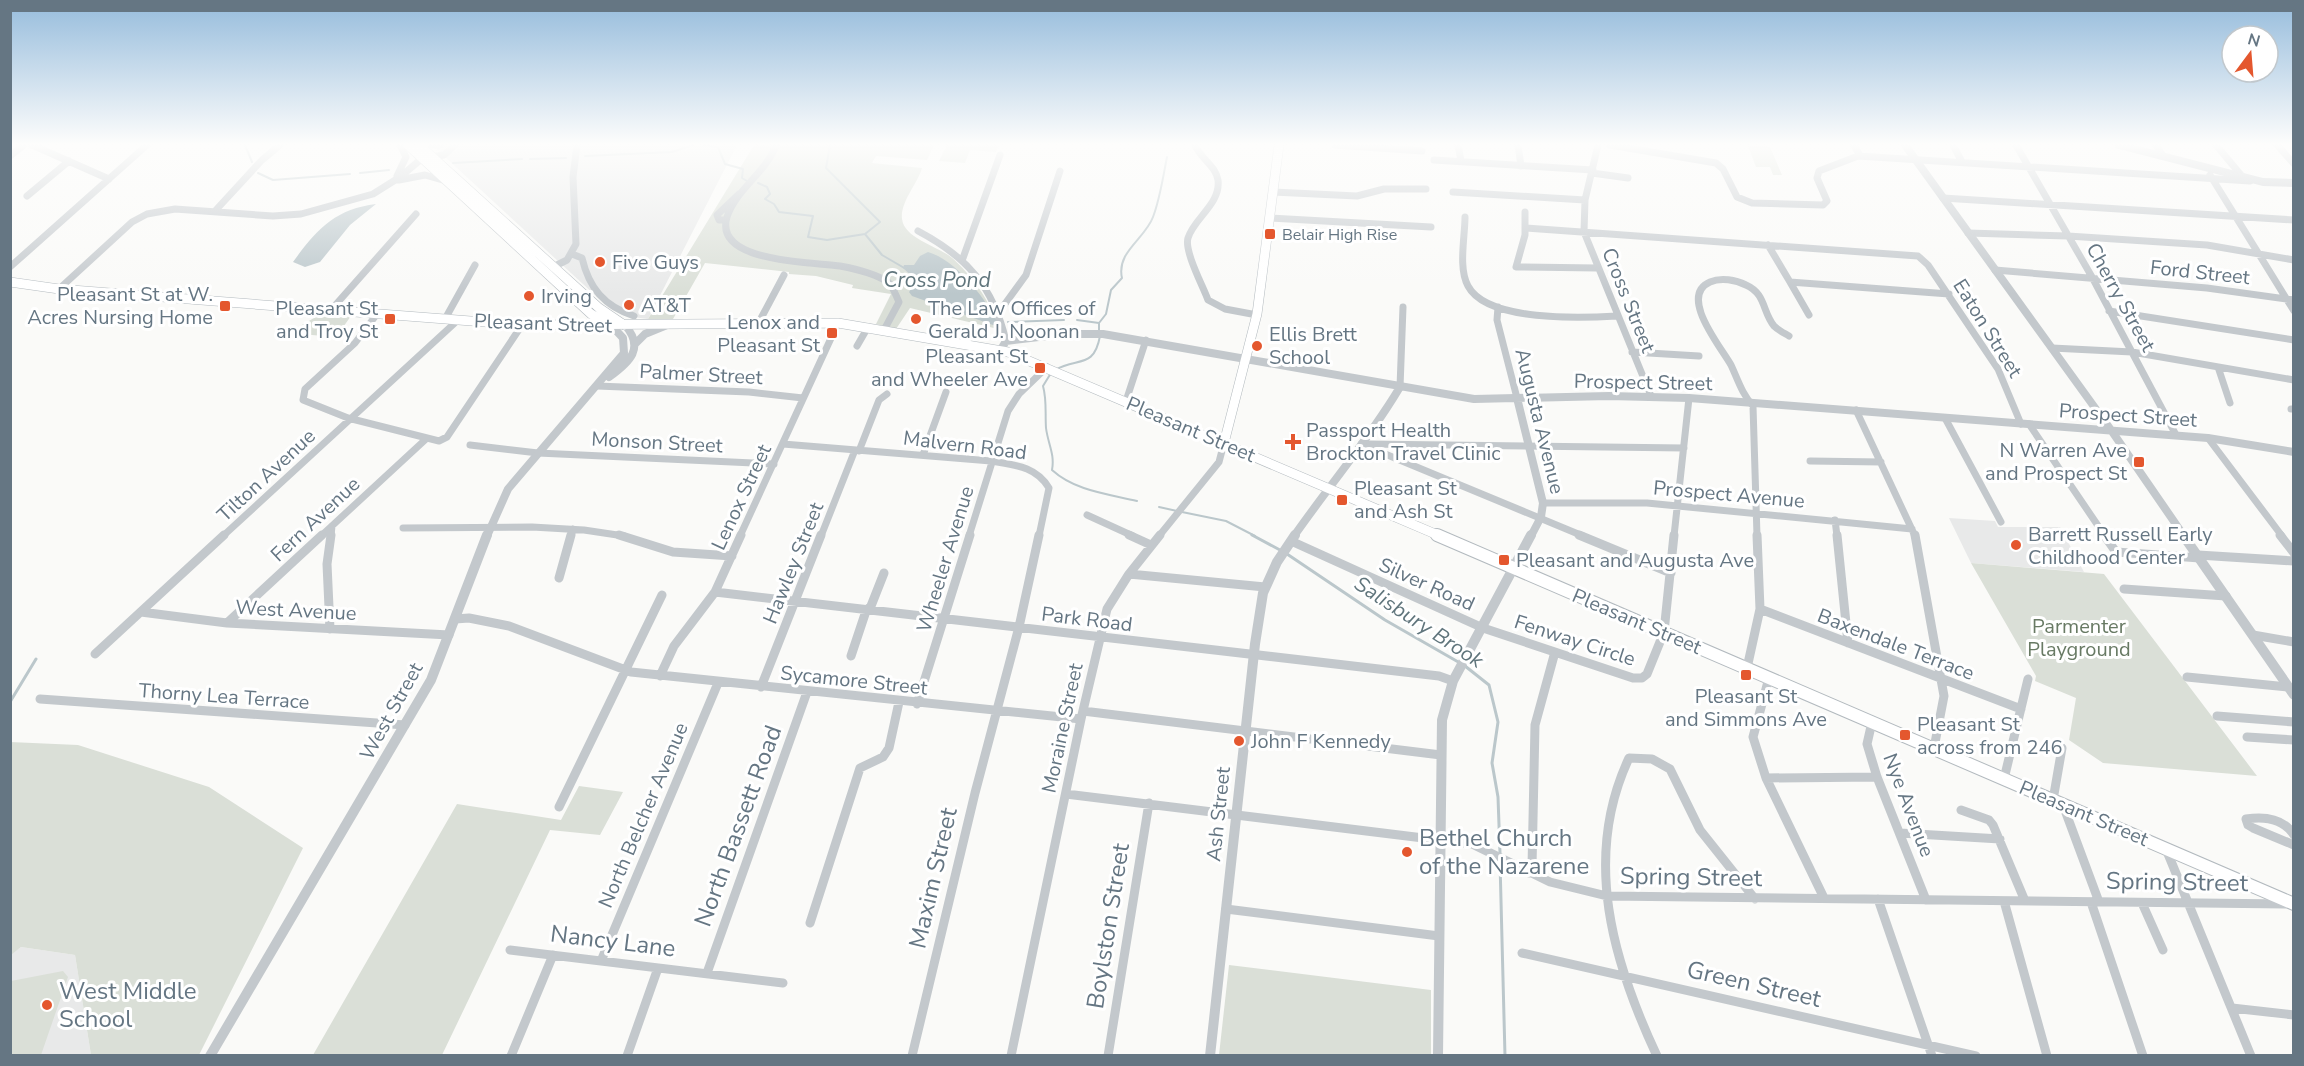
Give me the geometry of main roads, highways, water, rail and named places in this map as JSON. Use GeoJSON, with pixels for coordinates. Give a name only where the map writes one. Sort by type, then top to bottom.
{"type":"FeatureCollection","features":[{"type":"Feature","properties":{"kind":"main road"},"geometry":{"type":"LineString","coordinates":[[461,195],[594,317],[611,325]]}},
{"type":"Feature","properties":{"kind":"main road"},"geometry":{"type":"LineString","coordinates":[[474,195],[603,311],[625,325]]}},
{"type":"Feature","properties":{"kind":"main road"},"geometry":{"type":"LineString","coordinates":[[1224,443],[1228,420],[1248,358],[1257,315],[1265,270],[1273,195]]}},
{"type":"Feature","properties":{"kind":"main road","name":"Pleasant Street"},"geometry":{"type":"LineString","coordinates":[[10,282],[59,289],[522,325],[838,323],[1000,351],[1051,369],[1126,401],[2294,904]]}},
{"type":"Feature","properties":{"kind":"main road"},"geometry":{"type":"LineString","coordinates":[[561,325],[578,318],[583,307]]}},
{"type":"Feature","properties":{"kind":"water"},"geometry":{"type":"Polygon","coordinates":[[[376,204],[350,225],[320,262],[305,267],[293,262],[310,240],[338,216],[376,204]]]}},
{"type":"Feature","properties":{"kind":"water","name":"Cross Pond"},"geometry":{"type":"Polygon","coordinates":[[[928,252],[949,263],[969,282],[999,324],[993,325],[912,296],[909,292],[914,285],[914,278],[903,268],[904,265],[914,265],[920,256],[928,252]]]}},
{"type":"Feature","properties":{"kind":"waterway"},"geometry":{"type":"LineString","coordinates":[[769,195],[765,199],[774,204],[779,212],[813,216],[808,237],[827,240],[865,234]]}},
{"type":"Feature","properties":{"kind":"waterway"},"geometry":{"type":"LineString","coordinates":[[853,195],[880,222],[865,234]]}},
{"type":"Feature","properties":{"kind":"waterway"},"geometry":{"type":"LineString","coordinates":[[1099,323],[1106,314],[1111,290],[1122,278],[1123,261],[1149,225],[1159,195]]}},
{"type":"Feature","properties":{"kind":"waterway","name":"Salisbury Brook"},"geometry":{"type":"LineString","coordinates":[[865,234],[882,255],[906,269]]}},
{"type":"Feature","properties":{"kind":"waterway","name":"Salisbury Brook"},"geometry":{"type":"LineString","coordinates":[[1008,322],[1064,320]]}},
{"type":"Feature","properties":{"kind":"waterway","name":"Salisbury Brook"},"geometry":{"type":"LineString","coordinates":[[1077,320],[1099,323]]}},
{"type":"Feature","properties":{"kind":"waterway","name":"Salisbury Brook"},"geometry":{"type":"LineString","coordinates":[[1099,323],[1099,331]]}},
{"type":"Feature","properties":{"kind":"waterway","name":"Salisbury Brook"},"geometry":{"type":"LineString","coordinates":[[1055,370],[1089,358],[1094,353],[1100,336]]}},
{"type":"Feature","properties":{"kind":"waterway","name":"Salisbury Brook"},"geometry":{"type":"LineString","coordinates":[[1051,373],[1043,386],[1046,428],[1053,459],[1052,470],[1081,487],[1137,501]]}},
{"type":"Feature","properties":{"kind":"waterway","name":"Salisbury Brook"},"geometry":{"type":"LineString","coordinates":[[1159,507],[1177,511]]}},
{"type":"Feature","properties":{"kind":"waterway","name":"Salisbury Brook"},"geometry":{"type":"LineString","coordinates":[[1182,512],[1226,521],[1255,536]]}},
{"type":"Feature","properties":{"kind":"waterway","name":"Salisbury Brook"},"geometry":{"type":"LineString","coordinates":[[1252,535],[1280,550]]}},
{"type":"Feature","properties":{"kind":"waterway","name":"Salisbury Brook"},"geometry":{"type":"LineString","coordinates":[[1287,554],[1385,620],[1460,663]]}},
{"type":"Feature","properties":{"kind":"waterway"},"geometry":{"type":"LineString","coordinates":[[10,702],[36,659]]}},
{"type":"Feature","properties":{"kind":"waterway","name":"Salisbury Brook"},"geometry":{"type":"LineString","coordinates":[[1465,666],[1489,685],[1498,722],[1492,763],[1498,797],[1500,853]]}},
{"type":"Feature","properties":{"kind":"waterway","name":"Salisbury Brook"},"geometry":{"type":"LineString","coordinates":[[1500,862],[1505,1056]]}},
{"type":"Feature","properties":{"kind":"place","name":"Belair High Rise"},"geometry":{"type":"Point","coordinates":[1270,234]}},
{"type":"Feature","properties":{"kind":"place","name":"Five Guys"},"geometry":{"type":"Point","coordinates":[600,262]}},
{"type":"Feature","properties":{"kind":"place","name":"Irving"},"geometry":{"type":"Point","coordinates":[529,296]}},
{"type":"Feature","properties":{"kind":"place","name":"AT&T"},"geometry":{"type":"Point","coordinates":[629,305]}},
{"type":"Feature","properties":{"kind":"place","name":"Pleasant St at W. Acres Nursing Home"},"geometry":{"type":"Point","coordinates":[225,306]}},
{"type":"Feature","properties":{"kind":"place","name":"Pleasant St and Troy St"},"geometry":{"type":"Point","coordinates":[390,319]}},
{"type":"Feature","properties":{"kind":"place","name":"The Law Offices of Gerald J. Noonan"},"geometry":{"type":"Point","coordinates":[916,319]}},
{"type":"Feature","properties":{"kind":"place","name":"Lenox and Pleasant St"},"geometry":{"type":"Point","coordinates":[832,333]}},
{"type":"Feature","properties":{"kind":"place","name":"Ellis Brett School"},"geometry":{"type":"Point","coordinates":[1257,346]}},
{"type":"Feature","properties":{"kind":"place","name":"Pleasant St and Wheeler Ave"},"geometry":{"type":"Point","coordinates":[1040,368]}},
{"type":"Feature","properties":{"kind":"place","name":"Passport Health Brockton Travel Clinic"},"geometry":{"type":"Point","coordinates":[1293,442]}},
{"type":"Feature","properties":{"kind":"place","name":"N Warren Ave and Prospect St"},"geometry":{"type":"Point","coordinates":[2139,462]}},
{"type":"Feature","properties":{"kind":"place","name":"Pleasant St and Ash St"},"geometry":{"type":"Point","coordinates":[1342,500]}},
{"type":"Feature","properties":{"kind":"place","name":"Barrett Russell Early Childhood Center"},"geometry":{"type":"Point","coordinates":[2016,545]}},
{"type":"Feature","properties":{"kind":"place","name":"Pleasant and Augusta Ave"},"geometry":{"type":"Point","coordinates":[1504,560]}},
{"type":"Feature","properties":{"kind":"place","name":"Pleasant St and Simmons Ave"},"geometry":{"type":"Point","coordinates":[1746,675]}},
{"type":"Feature","properties":{"kind":"place","name":"Pleasant St across from 246"},"geometry":{"type":"Point","coordinates":[1905,735]}},
{"type":"Feature","properties":{"kind":"place","name":"John F Kennedy"},"geometry":{"type":"Point","coordinates":[1239,741]}},
{"type":"Feature","properties":{"kind":"place","name":"Bethel Church of the Nazarene"},"geometry":{"type":"Point","coordinates":[1407,852]}},
{"type":"Feature","properties":{"kind":"place","name":"West Middle School"},"geometry":{"type":"Point","coordinates":[47,1005]}},
{"type":"Feature","properties":{"kind":"park label","name":"Parmenter Playground"},"geometry":{"type":"Point","coordinates":[2079,638]}}]}
